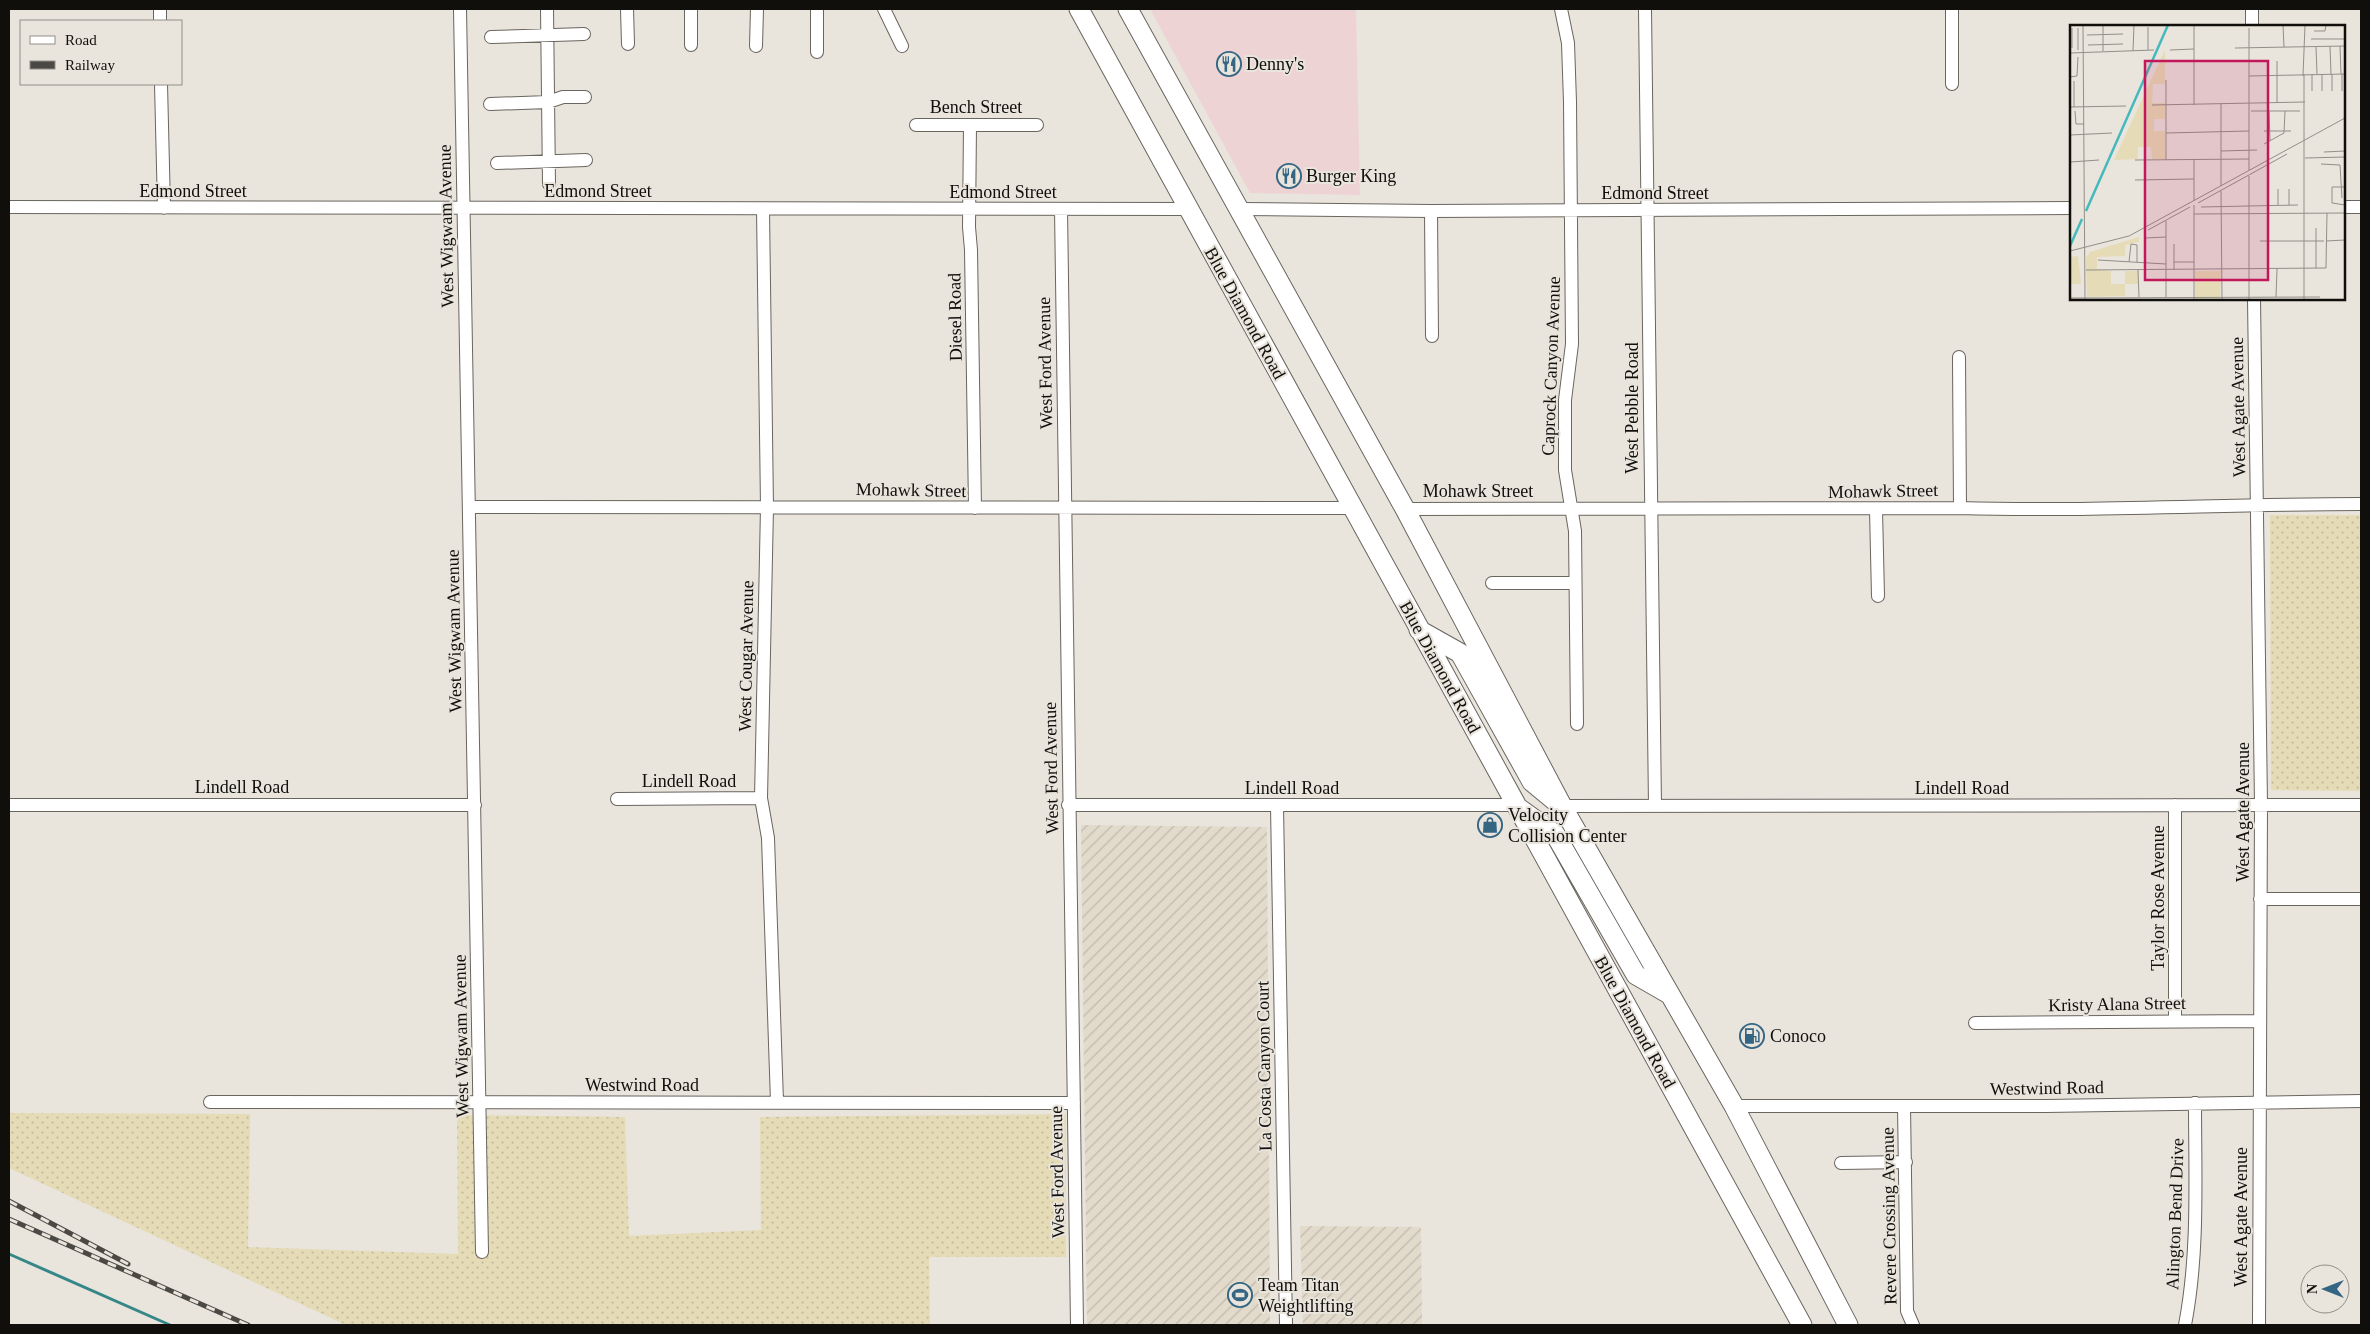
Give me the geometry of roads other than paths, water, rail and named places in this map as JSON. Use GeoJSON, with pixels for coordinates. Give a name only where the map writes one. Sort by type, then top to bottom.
{"type":"FeatureCollection","features":[{"type":"Feature","properties":{"kind":"highway","name":"Blue Diamond Road"},"geometry":{"type":"LineString","coordinates":[[1079,9],[1802,1325]]}},
{"type":"Feature","properties":{"kind":"highway"},"geometry":{"type":"LineString","coordinates":[[1128,9],[1405,509],[1562,806],[1734,1106],[1848,1325]]}},
{"type":"Feature","properties":{"kind":"highway"},"geometry":{"type":"LineString","coordinates":[[1419,629],[1460,653],[1532,782],[1562,806]]}},
{"type":"Feature","properties":{"kind":"highway"},"geometry":{"type":"LineString","coordinates":[[1516,805],[1555,834],[1636,976],[1669,994]]}},
{"type":"Feature","properties":{"kind":"street","name":"West Wigwam Avenue"},"geometry":{"type":"LineString","coordinates":[[460,9],[482,1252]]}},
{"type":"Feature","properties":{"kind":"street"},"geometry":{"type":"LineString","coordinates":[[547,9],[549,184]]}},
{"type":"Feature","properties":{"kind":"street"},"geometry":{"type":"LineString","coordinates":[[627,9],[628,44]]}},
{"type":"Feature","properties":{"kind":"street"},"geometry":{"type":"LineString","coordinates":[[690,9],[690,46]]}},
{"type":"Feature","properties":{"kind":"street"},"geometry":{"type":"LineString","coordinates":[[756,9],[756,46]]}},
{"type":"Feature","properties":{"kind":"street"},"geometry":{"type":"LineString","coordinates":[[817,9],[817,52]]}},
{"type":"Feature","properties":{"kind":"street"},"geometry":{"type":"LineString","coordinates":[[884,9],[902,46]]}},
{"type":"Feature","properties":{"kind":"street","name":"Caprock Canyon Avenue"},"geometry":{"type":"LineString","coordinates":[[1561,9],[1568,44],[1571,210],[1572,344],[1565,400],[1565,470],[1575,531],[1577,724]]}},
{"type":"Feature","properties":{"kind":"street","name":"West Pebble Road"},"geometry":{"type":"LineString","coordinates":[[1645,9],[1655,806]]}},
{"type":"Feature","properties":{"kind":"street"},"geometry":{"type":"LineString","coordinates":[[1952,9],[1952,84]]}},
{"type":"Feature","properties":{"kind":"street"},"geometry":{"type":"LineString","coordinates":[[2252,9],[2252,25]]}},
{"type":"Feature","properties":{"kind":"street"},"geometry":{"type":"LineString","coordinates":[[491,37],[584,34]]}},
{"type":"Feature","properties":{"kind":"street"},"geometry":{"type":"LineString","coordinates":[[161,85],[164,208]]}},
{"type":"Feature","properties":{"kind":"street"},"geometry":{"type":"LineString","coordinates":[[490,104],[548,102],[563,97],[585,97]]}},
{"type":"Feature","properties":{"kind":"street","name":"Bench Street"},"geometry":{"type":"LineString","coordinates":[[916,125],[1036,125]]}},
{"type":"Feature","properties":{"kind":"street","name":"Diesel Road"},"geometry":{"type":"LineString","coordinates":[[970,125],[975,508]]}},
{"type":"Feature","properties":{"kind":"street"},"geometry":{"type":"LineString","coordinates":[[497,163],[586,160]]}},
{"type":"Feature","properties":{"kind":"street","name":"Edmond Street"},"geometry":{"type":"LineString","coordinates":[[9,207],[1188,209]]}},
{"type":"Feature","properties":{"kind":"street"},"geometry":{"type":"LineString","coordinates":[[2345,207],[2361,207]]}},
{"type":"Feature","properties":{"kind":"street","name":"Edmond Street"},"geometry":{"type":"LineString","coordinates":[[1240,209],[1431,211],[2070,208]]}},
{"type":"Feature","properties":{"kind":"street","name":"West Cougar Avenue"},"geometry":{"type":"LineString","coordinates":[[763,209],[767,506],[761,798],[768,838],[777,1102]]}},
{"type":"Feature","properties":{"kind":"street","name":"West Ford Avenue"},"geometry":{"type":"LineString","coordinates":[[1061,209],[1068,805],[1077,1325]]}},
{"type":"Feature","properties":{"kind":"street"},"geometry":{"type":"LineString","coordinates":[[1431,211],[1432,336]]}},
{"type":"Feature","properties":{"kind":"street","name":"West Agate Avenue"},"geometry":{"type":"LineString","coordinates":[[2254,300],[2260,804],[2259,1325]]}},
{"type":"Feature","properties":{"kind":"street"},"geometry":{"type":"LineString","coordinates":[[1959,357],[1960,508]]}},
{"type":"Feature","properties":{"kind":"street","name":"Mohawk Street"},"geometry":{"type":"LineString","coordinates":[[1405,509],[1876,510],[1960,508],[2037,510],[2256,504],[2361,504]]}},
{"type":"Feature","properties":{"kind":"street","name":"Mohawk Street"},"geometry":{"type":"LineString","coordinates":[[469,507],[1352,508]]}},
{"type":"Feature","properties":{"kind":"street"},"geometry":{"type":"LineString","coordinates":[[1876,510],[1878,596]]}},
{"type":"Feature","properties":{"kind":"street"},"geometry":{"type":"LineString","coordinates":[[1492,583],[1575,583]]}},
{"type":"Feature","properties":{"kind":"street","name":"Lindell Road"},"geometry":{"type":"LineString","coordinates":[[617,799],[761,798]]}},
{"type":"Feature","properties":{"kind":"street","name":"Lindell Road"},"geometry":{"type":"LineString","coordinates":[[9,805],[475,805]]}},
{"type":"Feature","properties":{"kind":"street","name":"Lindell Road"},"geometry":{"type":"LineString","coordinates":[[1068,805],[1516,805]]}},
{"type":"Feature","properties":{"kind":"street","name":"Taylor Rose Avenue"},"geometry":{"type":"LineString","coordinates":[[2175,805],[2175,1022]]}},
{"type":"Feature","properties":{"kind":"street","name":"Lindell Road"},"geometry":{"type":"LineString","coordinates":[[1562,806],[2361,805]]}},
{"type":"Feature","properties":{"kind":"street","name":"La Costa Canyon Court"},"geometry":{"type":"LineString","coordinates":[[1277,806],[1286,1325]]}},
{"type":"Feature","properties":{"kind":"street"},"geometry":{"type":"LineString","coordinates":[[2260,899],[2361,899]]}},
{"type":"Feature","properties":{"kind":"street","name":"Kristy Alana Street"},"geometry":{"type":"LineString","coordinates":[[1975,1023],[2260,1021]]}},
{"type":"Feature","properties":{"kind":"street","name":"Westwind Road"},"geometry":{"type":"LineString","coordinates":[[210,1102],[1074,1103]]}},
{"type":"Feature","properties":{"kind":"street","name":"Westwind Road"},"geometry":{"type":"LineString","coordinates":[[1734,1106],[2361,1102]]}},
{"type":"Feature","properties":{"kind":"street","name":"Alington Bend Drive"},"geometry":{"type":"LineString","coordinates":[[2184,1325],[2192,1290],[2195,1103]]}},
{"type":"Feature","properties":{"kind":"street","name":"Revere Crossing Avenue"},"geometry":{"type":"LineString","coordinates":[[1904,1106],[1907,1310],[1912,1324]]}},
{"type":"Feature","properties":{"kind":"street"},"geometry":{"type":"LineString","coordinates":[[1841,1163],[1906,1162]]}},
{"type":"Feature","properties":{"kind":"waterway"},"geometry":{"type":"LineString","coordinates":[[9,1254],[170,1325]]}},
{"type":"Feature","properties":{"kind":"railway"},"geometry":{"type":"LineString","coordinates":[[9,1201],[128,1264]]}},
{"type":"Feature","properties":{"kind":"railway"},"geometry":{"type":"LineString","coordinates":[[9,1219],[248,1325]]}},
{"type":"Feature","properties":{"kind":"place","name":"Denny's"},"geometry":{"type":"Point","coordinates":[1229,64]}},
{"type":"Feature","properties":{"kind":"place","name":"Burger King"},"geometry":{"type":"Point","coordinates":[1289,176]}},
{"type":"Feature","properties":{"kind":"place","name":"Velocity Collision Center"},"geometry":{"type":"Point","coordinates":[1490,825]}},
{"type":"Feature","properties":{"kind":"place","name":"Conoco"},"geometry":{"type":"Point","coordinates":[1752,1036]}},
{"type":"Feature","properties":{"kind":"place","name":"Team Titan Weightlifting"},"geometry":{"type":"Point","coordinates":[1240,1295]}}]}
